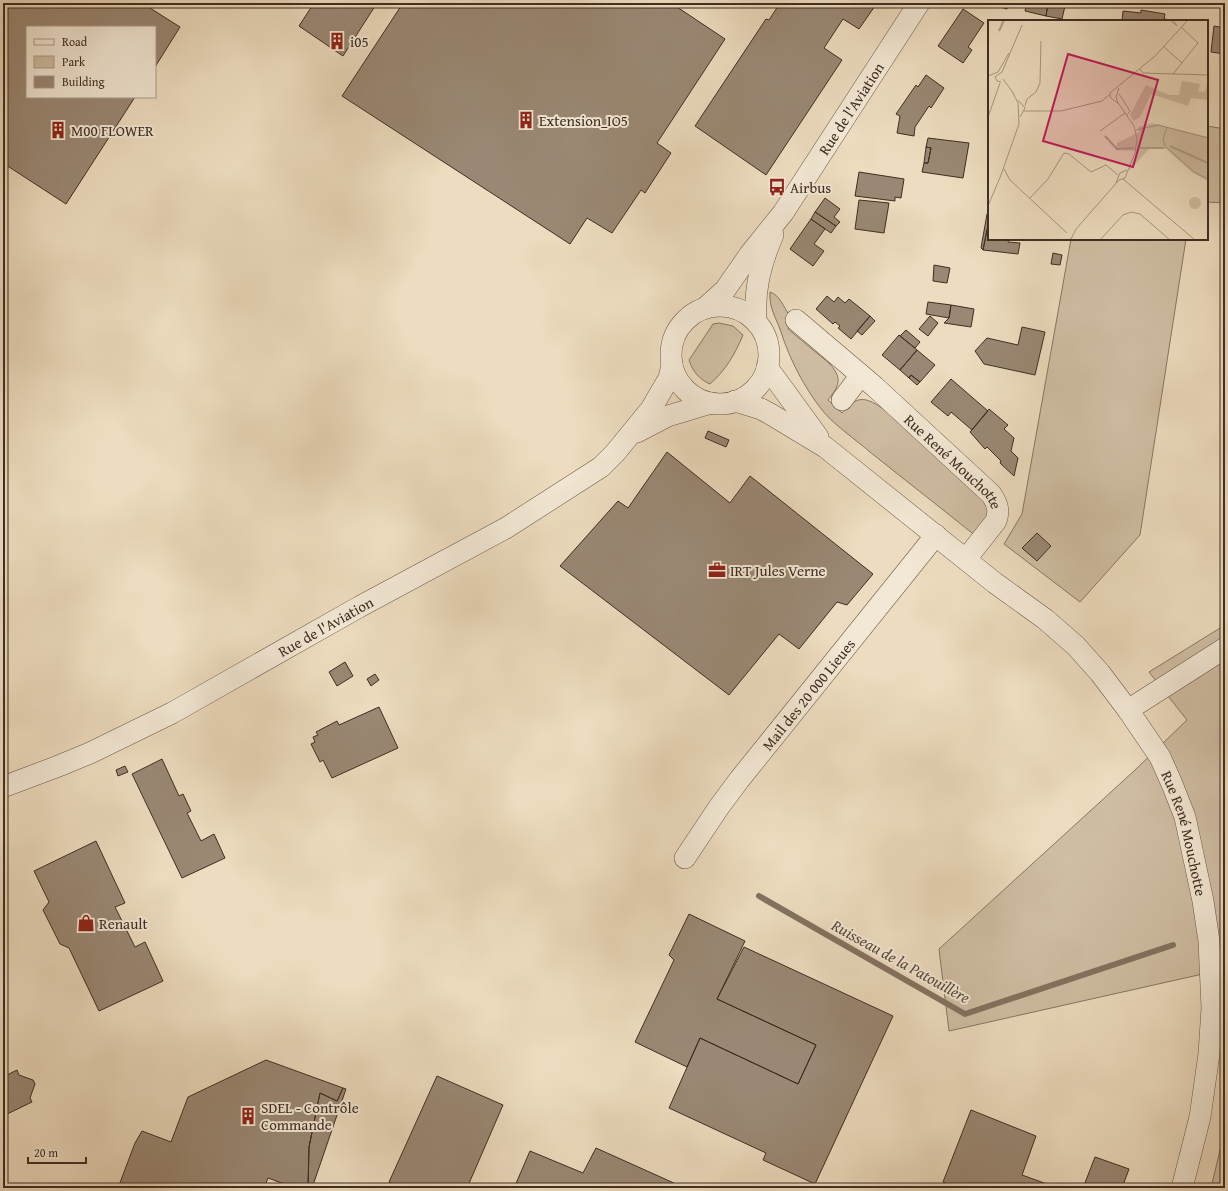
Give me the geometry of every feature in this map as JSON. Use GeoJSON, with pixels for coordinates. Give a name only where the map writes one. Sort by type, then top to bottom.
{"type":"FeatureCollection","features":[{"type":"Feature","properties":{"kind":"street","name":"Rue de l'Aviation"},"geometry":{"type":"LineString","coordinates":[[705,308],[725,290],[750,254],[783,213],[919,3]]}},
{"type":"Feature","properties":{"kind":"street","name":"Rue de l'Aviation"},"geometry":{"type":"LineString","coordinates":[[756,322],[755,304],[757,286],[764,256],[783,213]]}},
{"type":"Feature","properties":{"kind":"street"},"geometry":{"type":"LineString","coordinates":[[724,306],[733,308],[749,316],[756,322],[765,336],[767,343],[767,367],[760,382],[749,394],[735,401],[719,404],[711,403],[696,397],[683,387],[678,380],[672,365],[671,348],[676,332],[688,317],[705,308],[724,306]]}},
{"type":"Feature","properties":{"kind":"street","name":"Rue René Mouchotte"},"geometry":{"type":"LineString","coordinates":[[796,320],[861,375],[991,494],[998,507],[996,520],[966,559]]}},
{"type":"Feature","properties":{"kind":"street","name":"Rue de l'Aviation"},"geometry":{"type":"LineString","coordinates":[[3,786],[56,767],[172,713],[359,607],[506,528],[601,467],[615,453],[651,409],[669,378],[672,365]]}},
{"type":"Feature","properties":{"kind":"street","name":"Rue René Mouchotte"},"geometry":{"type":"LineString","coordinates":[[767,367],[825,447]]}},
{"type":"Feature","properties":{"kind":"street"},"geometry":{"type":"LineString","coordinates":[[842,400],[861,375]]}},
{"type":"Feature","properties":{"kind":"street","name":"Rue René Mouchotte"},"geometry":{"type":"LineString","coordinates":[[735,401],[761,409],[825,447],[995,583],[1045,619],[1076,646],[1100,673],[1128,710],[1160,757],[1185,817],[1203,901],[1209,941],[1212,1008],[1209,1054],[1200,1118],[1182,1188]]}},
{"type":"Feature","properties":{"kind":"street","name":"Rue de l'Aviation"},"geometry":{"type":"LineString","coordinates":[[629,436],[668,416],[711,403]]}},
{"type":"Feature","properties":{"kind":"street","name":"Mail des 20 000 Lieues"},"geometry":{"type":"LineString","coordinates":[[686,858],[719,807],[739,780],[936,535]]}},
{"type":"Feature","properties":{"kind":"street"},"geometry":{"type":"LineString","coordinates":[[1128,710],[1225,648]]}},
{"type":"Feature","properties":{"kind":"green space"},"geometry":{"type":"Polygon","coordinates":[[[1208,126],[1225,129],[1225,203],[1208,202],[1208,126]]]}},
{"type":"Feature","properties":{"kind":"green space"},"geometry":{"type":"Polygon","coordinates":[[[1071,240],[1186,240],[1140,535],[1080,602],[1004,544],[1022,514],[1071,240]]]}},
{"type":"Feature","properties":{"kind":"green space"},"geometry":{"type":"Polygon","coordinates":[[[770,292],[780,300],[794,321],[788,329],[830,364],[837,374],[837,386],[828,400],[842,413],[858,400],[873,402],[885,410],[983,499],[990,515],[977,537],[845,432],[822,410],[803,383],[789,353],[772,308],[770,292]]]}},
{"type":"Feature","properties":{"kind":"green space"},"geometry":{"type":"Polygon","coordinates":[[[719,323],[733,326],[743,335],[730,361],[710,384],[697,375],[689,360],[713,324],[719,323]]]}},
{"type":"Feature","properties":{"kind":"green space"},"geometry":{"type":"Polygon","coordinates":[[[1225,625],[1225,969],[949,1031],[939,949],[1134,771],[1187,720],[1149,672],[1225,625]]]}},
{"type":"Feature","properties":{"kind":"green space"},"geometry":{"type":"Polygon","coordinates":[[[1225,1129],[1225,1188],[1211,1188],[1225,1129]]]}},
{"type":"Feature","properties":{"kind":"building","name":"M00 FLOWER"},"geometry":{"type":"Polygon","coordinates":[[[4,3],[142,3],[180,27],[156,65],[156,26],[26,26],[26,98],[134,98],[66,204],[3,163],[4,3]]]}},
{"type":"Feature","properties":{"kind":"building","name":"i05"},"geometry":{"type":"Polygon","coordinates":[[[314,3],[377,3],[343,56],[299,26],[314,3]]]}},
{"type":"Feature","properties":{"kind":"building","name":"Extension_IO5"},"geometry":{"type":"Polygon","coordinates":[[[403,3],[671,3],[725,39],[657,143],[671,153],[645,193],[641,190],[612,233],[587,218],[570,244],[342,96],[403,3]]]}},
{"type":"Feature","properties":{"kind":"building"},"geometry":{"type":"Polygon","coordinates":[[[780,3],[877,3],[859,29],[843,19],[824,48],[842,60],[766,175],[695,126],[766,19],[769,20],[780,3]]]}},
{"type":"Feature","properties":{"kind":"building"},"geometry":{"type":"Polygon","coordinates":[[[1008,3],[1007,9],[991,4],[1008,3]]]}},
{"type":"Feature","properties":{"kind":"building"},"geometry":{"type":"Polygon","coordinates":[[[1027,3],[1048,3],[1046,16],[1025,11],[1027,3]]]}},
{"type":"Feature","properties":{"kind":"building"},"geometry":{"type":"Polygon","coordinates":[[[1047,3],[1065,3],[1065,6],[1047,3]]]}},
{"type":"Feature","properties":{"kind":"building"},"geometry":{"type":"Polygon","coordinates":[[[1048,3],[1065,6],[1062,19],[1046,16],[1048,3]]]}},
{"type":"Feature","properties":{"kind":"building"},"geometry":{"type":"Polygon","coordinates":[[[963,9],[984,23],[968,47],[972,50],[963,63],[938,46],[963,9]]]}},
{"type":"Feature","properties":{"kind":"building"},"geometry":{"type":"Polygon","coordinates":[[[1141,10],[1165,14],[1164,19],[1172,20],[1122,20],[1123,11],[1141,13],[1141,10]]]}},
{"type":"Feature","properties":{"kind":"building"},"geometry":{"type":"Polygon","coordinates":[[[1214,26],[1225,28],[1225,54],[1211,52],[1214,26]]]}},
{"type":"Feature","properties":{"kind":"building"},"geometry":{"type":"Polygon","coordinates":[[[926,75],[944,88],[931,108],[929,106],[915,127],[914,136],[897,133],[900,116],[896,114],[916,85],[918,87],[926,75]]]}},
{"type":"Feature","properties":{"kind":"building"},"geometry":{"type":"Polygon","coordinates":[[[928,138],[969,143],[963,178],[922,172],[924,163],[928,163],[931,148],[926,147],[928,138]]]}},
{"type":"Feature","properties":{"kind":"building"},"geometry":{"type":"Polygon","coordinates":[[[926,147],[931,148],[928,163],[924,163],[926,147]]]}},
{"type":"Feature","properties":{"kind":"building"},"geometry":{"type":"Polygon","coordinates":[[[859,172],[904,179],[901,198],[895,197],[895,201],[855,196],[859,172]]]}},
{"type":"Feature","properties":{"kind":"building"},"geometry":{"type":"Polygon","coordinates":[[[825,198],[840,209],[834,217],[840,222],[836,226],[815,212],[825,198]]]}},
{"type":"Feature","properties":{"kind":"building"},"geometry":{"type":"Polygon","coordinates":[[[859,200],[889,203],[884,233],[855,229],[859,200]]]}},
{"type":"Feature","properties":{"kind":"building"},"geometry":{"type":"Polygon","coordinates":[[[815,212],[836,226],[831,233],[811,219],[815,212]]]}},
{"type":"Feature","properties":{"kind":"building"},"geometry":{"type":"Polygon","coordinates":[[[988,214],[988,225],[983,250],[981,248],[988,214]]]}},
{"type":"Feature","properties":{"kind":"building"},"geometry":{"type":"Polygon","coordinates":[[[811,219],[825,229],[814,244],[824,251],[813,266],[790,249],[811,219]]]}},
{"type":"Feature","properties":{"kind":"building"},"geometry":{"type":"Polygon","coordinates":[[[988,225],[988,240],[1009,240],[1008,242],[1020,243],[1018,254],[983,250],[988,225]]]}},
{"type":"Feature","properties":{"kind":"building"},"geometry":{"type":"Polygon","coordinates":[[[1053,253],[1062,255],[1060,265],[1051,264],[1053,253]]]}},
{"type":"Feature","properties":{"kind":"building"},"geometry":{"type":"Polygon","coordinates":[[[934,265],[950,268],[947,283],[933,281],[934,265]]]}},
{"type":"Feature","properties":{"kind":"building"},"geometry":{"type":"Polygon","coordinates":[[[827,296],[834,302],[838,297],[845,303],[849,299],[870,316],[851,339],[838,328],[840,326],[835,322],[833,324],[816,309],[827,296]]]}},
{"type":"Feature","properties":{"kind":"building"},"geometry":{"type":"Polygon","coordinates":[[[928,302],[951,305],[949,318],[926,314],[928,302]]]}},
{"type":"Feature","properties":{"kind":"building"},"geometry":{"type":"Polygon","coordinates":[[[951,305],[974,309],[971,327],[944,323],[949,318],[951,305]]]}},
{"type":"Feature","properties":{"kind":"building"},"geometry":{"type":"Polygon","coordinates":[[[870,316],[875,321],[862,335],[857,331],[870,316]]]}},
{"type":"Feature","properties":{"kind":"building"},"geometry":{"type":"Polygon","coordinates":[[[930,316],[938,323],[928,336],[919,329],[930,316]]]}},
{"type":"Feature","properties":{"kind":"building"},"geometry":{"type":"Polygon","coordinates":[[[1022,327],[1045,332],[1035,375],[984,364],[975,351],[987,338],[1018,345],[1022,327]]]}},
{"type":"Feature","properties":{"kind":"building"},"geometry":{"type":"Polygon","coordinates":[[[906,330],[920,342],[915,348],[900,336],[906,330]]]}},
{"type":"Feature","properties":{"kind":"building"},"geometry":{"type":"Polygon","coordinates":[[[899,335],[917,350],[900,370],[882,355],[899,335]]]}},
{"type":"Feature","properties":{"kind":"building"},"geometry":{"type":"Polygon","coordinates":[[[917,350],[935,365],[920,382],[911,375],[909,378],[900,370],[917,350]]]}},
{"type":"Feature","properties":{"kind":"building"},"geometry":{"type":"Polygon","coordinates":[[[911,375],[920,382],[917,385],[909,378],[911,375]]]}},
{"type":"Feature","properties":{"kind":"building"},"geometry":{"type":"Polygon","coordinates":[[[951,379],[988,411],[972,430],[951,412],[948,416],[931,402],[951,379]]]}},
{"type":"Feature","properties":{"kind":"building"},"geometry":{"type":"Polygon","coordinates":[[[989,409],[1008,425],[1004,429],[1014,438],[1011,451],[1018,458],[1014,476],[1000,463],[1001,461],[987,447],[985,449],[970,432],[989,409]]]}},
{"type":"Feature","properties":{"kind":"building"},"geometry":{"type":"Polygon","coordinates":[[[708,431],[729,440],[726,447],[705,438],[708,431]]]}},
{"type":"Feature","properties":{"kind":"building","name":"IRT Jules Verne"},"geometry":{"type":"Polygon","coordinates":[[[667,452],[730,503],[750,476],[873,574],[847,605],[837,602],[799,649],[779,634],[729,695],[560,566],[618,501],[628,508],[667,452]]]}},
{"type":"Feature","properties":{"kind":"building"},"geometry":{"type":"Polygon","coordinates":[[[1037,533],[1051,546],[1037,561],[1022,548],[1037,533]]]}},
{"type":"Feature","properties":{"kind":"building"},"geometry":{"type":"Polygon","coordinates":[[[345,662],[353,676],[337,686],[329,672],[345,662]]]}},
{"type":"Feature","properties":{"kind":"building"},"geometry":{"type":"Polygon","coordinates":[[[375,674],[379,680],[371,686],[367,679],[375,674]]]}},
{"type":"Feature","properties":{"kind":"building"},"geometry":{"type":"Polygon","coordinates":[[[379,707],[398,748],[332,778],[323,760],[320,762],[311,744],[315,742],[313,737],[318,735],[316,732],[337,721],[339,725],[379,707]]]}},
{"type":"Feature","properties":{"kind":"building"},"geometry":{"type":"Polygon","coordinates":[[[162,759],[179,796],[183,794],[191,811],[187,813],[201,841],[214,834],[225,858],[182,878],[132,774],[162,759]]]}},
{"type":"Feature","properties":{"kind":"building"},"geometry":{"type":"Polygon","coordinates":[[[125,766],[128,772],[118,776],[116,770],[125,766]]]}},
{"type":"Feature","properties":{"kind":"building","name":"Renault"},"geometry":{"type":"Polygon","coordinates":[[[96,841],[125,903],[115,907],[135,947],[145,942],[163,981],[99,1011],[69,948],[60,944],[43,910],[49,902],[34,871],[96,841]]]}},
{"type":"Feature","properties":{"kind":"building"},"geometry":{"type":"Polygon","coordinates":[[[689,914],[745,941],[717,999],[816,1045],[798,1084],[700,1038],[687,1067],[635,1042],[674,960],[669,955],[689,914]]]}},
{"type":"Feature","properties":{"kind":"building"},"geometry":{"type":"Polygon","coordinates":[[[744,947],[893,1016],[815,1184],[763,1160],[766,1153],[669,1108],[700,1038],[798,1084],[816,1045],[717,999],[744,947]]]}},
{"type":"Feature","properties":{"kind":"building","name":"SDEL - Contrôle Commande"},"geometry":{"type":"Polygon","coordinates":[[[266,1060],[343,1088],[337,1101],[320,1093],[309,1147],[308,1188],[295,1188],[268,1178],[264,1188],[118,1188],[135,1143],[142,1131],[171,1142],[188,1097],[266,1060]]]}},
{"type":"Feature","properties":{"kind":"building"},"geometry":{"type":"Polygon","coordinates":[[[17,1070],[19,1075],[33,1080],[35,1084],[30,1098],[32,1102],[3,1116],[3,1077],[17,1070]]]}},
{"type":"Feature","properties":{"kind":"building"},"geometry":{"type":"Polygon","coordinates":[[[437,1076],[503,1105],[467,1188],[402,1188],[389,1182],[437,1076]]]}},
{"type":"Feature","properties":{"kind":"building"},"geometry":{"type":"Polygon","coordinates":[[[343,1088],[346,1089],[312,1188],[308,1188],[309,1147],[320,1093],[337,1101],[343,1088]]]}},
{"type":"Feature","properties":{"kind":"building"},"geometry":{"type":"Polygon","coordinates":[[[971,1110],[1036,1136],[1022,1175],[1058,1188],[957,1188],[943,1182],[971,1110]]]}},
{"type":"Feature","properties":{"kind":"building"},"geometry":{"type":"Polygon","coordinates":[[[596,1148],[685,1188],[514,1188],[530,1151],[583,1173],[596,1148]]]}},
{"type":"Feature","properties":{"kind":"building"},"geometry":{"type":"Polygon","coordinates":[[[1095,1157],[1129,1169],[1122,1188],[1083,1188],[1095,1157]]]}},
{"type":"Feature","properties":{"kind":"waterway","name":"Ruisseau de la Patouillère"},"geometry":{"type":"LineString","coordinates":[[759,896],[965,1014],[1173,945]]}},
{"type":"Feature","properties":{"kind":"place","name":"i05"},"geometry":{"type":"Point","coordinates":[337,41]}},
{"type":"Feature","properties":{"kind":"place","name":"Extension_IO5"},"geometry":{"type":"Point","coordinates":[526,120]}},
{"type":"Feature","properties":{"kind":"place","name":"M00 FLOWER"},"geometry":{"type":"Point","coordinates":[58,130]}},
{"type":"Feature","properties":{"kind":"place","name":"Airbus"},"geometry":{"type":"Point","coordinates":[777,187]}},
{"type":"Feature","properties":{"kind":"place","name":"IRT Jules Verne"},"geometry":{"type":"Point","coordinates":[717,570]}},
{"type":"Feature","properties":{"kind":"place","name":"Renault"},"geometry":{"type":"Point","coordinates":[86,923]}},
{"type":"Feature","properties":{"kind":"place","name":"SDEL - Contrôle Commande"},"geometry":{"type":"Point","coordinates":[248,1116]}}]}
